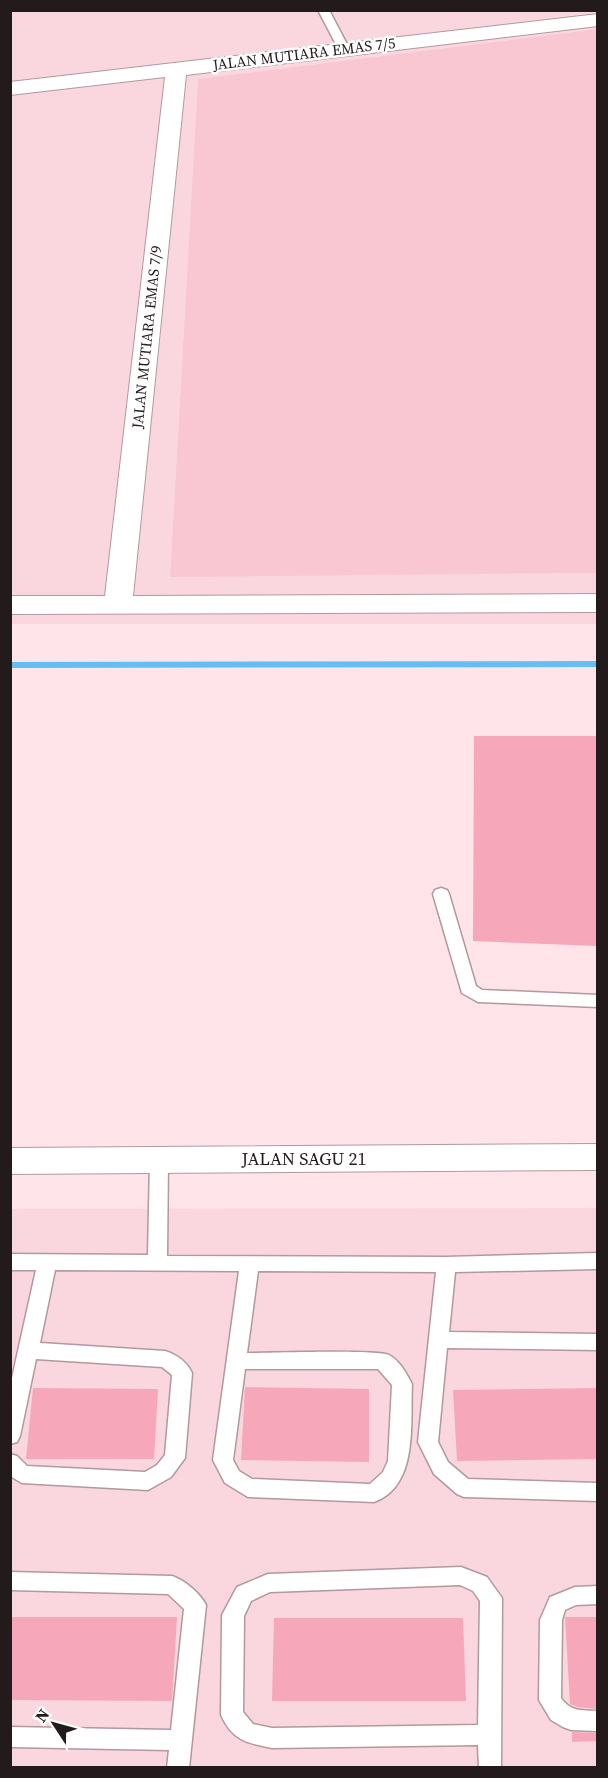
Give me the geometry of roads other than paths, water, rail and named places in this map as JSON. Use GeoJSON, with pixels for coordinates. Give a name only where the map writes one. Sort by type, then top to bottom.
{"type":"FeatureCollection","features":[{"type":"Feature","properties":{"kind":"street","name":"JALAN MUTIARA EMAS 7/5"},"geometry":{"type":"LineString","coordinates":[[10,89],[597,20]]}},
{"type":"Feature","properties":{"kind":"street","name":"JALAN MUTIARA EMAS 7/9"},"geometry":{"type":"LineString","coordinates":[[118,604],[177,69]]}},
{"type":"Feature","properties":{"kind":"street"},"geometry":{"type":"LineString","coordinates":[[10,605],[597,603]]}},
{"type":"Feature","properties":{"kind":"street","name":"JALAN SAGU 21"},"geometry":{"type":"LineString","coordinates":[[10,1161],[597,1157]]}},
{"type":"Feature","properties":{"kind":"lane"},"geometry":{"type":"LineString","coordinates":[[323,10],[344,50]]}},
{"type":"Feature","properties":{"kind":"lane"},"geometry":{"type":"LineString","coordinates":[[441,894],[468,989],[478,996],[597,1001]]}},
{"type":"Feature","properties":{"kind":"lane"},"geometry":{"type":"LineString","coordinates":[[157,1262],[159,1160]]}},
{"type":"Feature","properties":{"kind":"lane"},"geometry":{"type":"LineString","coordinates":[[10,1262],[446,1265],[597,1261]]}},
{"type":"Feature","properties":{"kind":"lane"},"geometry":{"type":"LineString","coordinates":[[10,1436],[47,1262]]}},
{"type":"Feature","properties":{"kind":"lane"},"geometry":{"type":"LineString","coordinates":[[237,1361],[382,1361],[394,1371],[402,1384],[398,1461],[391,1478],[374,1493],[248,1488],[232,1477],[223,1460],[250,1263]]}},
{"type":"Feature","properties":{"kind":"lane"},"geometry":{"type":"LineString","coordinates":[[446,1265],[428,1442],[441,1468],[464,1488],[597,1492]]}},
{"type":"Feature","properties":{"kind":"lane"},"geometry":{"type":"LineString","coordinates":[[439,1340],[597,1342]]}},
{"type":"Feature","properties":{"kind":"lane"},"geometry":{"type":"LineString","coordinates":[[10,1462],[22,1474],[148,1481],[164,1471],[175,1458],[182,1373],[175,1365],[165,1359],[28,1350]]}},
{"type":"Feature","properties":{"kind":"lane"},"geometry":{"type":"LineString","coordinates":[[489,1735],[272,1738],[248,1733],[232,1715],[233,1615],[244,1594],[268,1583],[461,1576],[480,1584],[491,1598],[490,1767]]}},
{"type":"Feature","properties":{"kind":"lane"},"geometry":{"type":"LineString","coordinates":[[10,1581],[172,1586],[195,1605],[178,1767]]}},
{"type":"Feature","properties":{"kind":"lane"},"geometry":{"type":"LineString","coordinates":[[597,1595],[575,1596],[557,1605],[551,1620],[550,1700],[558,1713],[571,1720],[597,1721]]}},
{"type":"Feature","properties":{"kind":"lane"},"geometry":{"type":"LineString","coordinates":[[10,1737],[182,1740]]}},
{"type":"Feature","properties":{"kind":"waterway"},"geometry":{"type":"LineString","coordinates":[[10,665],[598,664]]}}]}
